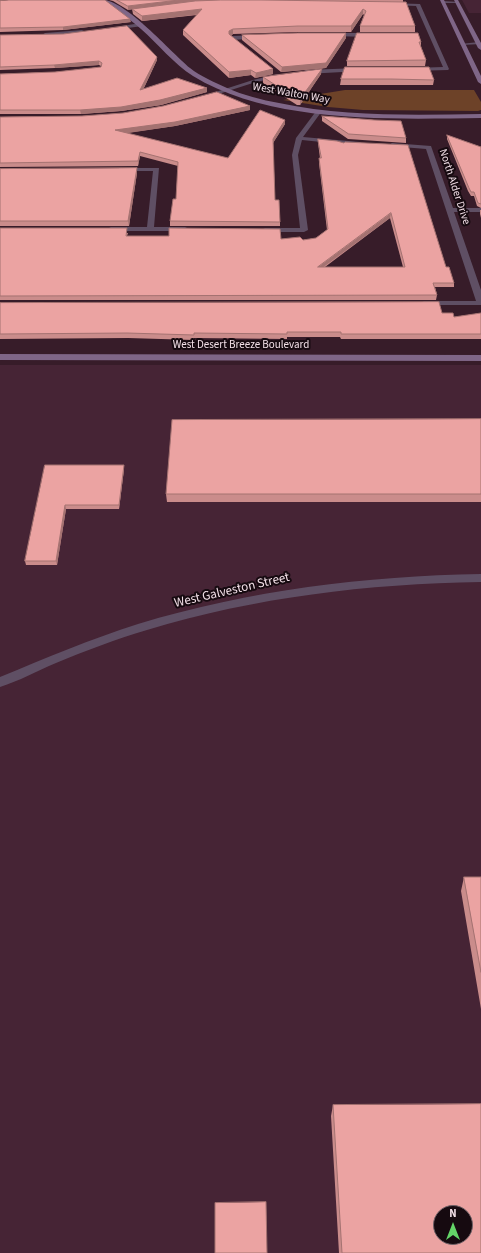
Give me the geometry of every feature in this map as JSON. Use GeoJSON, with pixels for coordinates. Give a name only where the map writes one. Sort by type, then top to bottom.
{"type":"FeatureCollection","features":[{"type":"Feature","properties":{"kind":"street","name":"West Walton Way"},"geometry":{"type":"LineString","coordinates":[[105,0],[125,12],[141,25],[194,74],[226,90],[269,102],[319,110],[383,115],[481,116]]}},
{"type":"Feature","properties":{"kind":"street"},"geometry":{"type":"LineString","coordinates":[[442,1],[481,82]]}},
{"type":"Feature","properties":{"kind":"street"},"geometry":{"type":"LineString","coordinates":[[457,1],[480,45]]}},
{"type":"Feature","properties":{"kind":"street"},"geometry":{"type":"LineString","coordinates":[[386,4],[418,4],[446,69],[408,70]]}},
{"type":"Feature","properties":{"kind":"street"},"geometry":{"type":"LineString","coordinates":[[125,12],[135,11]]}},
{"type":"Feature","properties":{"kind":"street"},"geometry":{"type":"LineString","coordinates":[[102,29],[141,25]]}},
{"type":"Feature","properties":{"kind":"street"},"geometry":{"type":"LineString","coordinates":[[42,35],[87,31]]}},
{"type":"Feature","properties":{"kind":"street"},"geometry":{"type":"LineString","coordinates":[[322,35],[377,35]]}},
{"type":"Feature","properties":{"kind":"street"},"geometry":{"type":"LineString","coordinates":[[423,35],[432,35]]}},
{"type":"Feature","properties":{"kind":"street"},"geometry":{"type":"LineString","coordinates":[[239,42],[233,38],[262,36]]}},
{"type":"Feature","properties":{"kind":"street"},"geometry":{"type":"LineString","coordinates":[[299,73],[370,70]]}},
{"type":"Feature","properties":{"kind":"street"},"geometry":{"type":"LineString","coordinates":[[192,100],[280,74]]}},
{"type":"Feature","properties":{"kind":"street"},"geometry":{"type":"LineString","coordinates":[[258,230],[304,230],[295,156],[299,138],[319,110]]}},
{"type":"Feature","properties":{"kind":"street"},"geometry":{"type":"LineString","coordinates":[[299,138],[370,144]]}},
{"type":"Feature","properties":{"kind":"street","name":"North Alder Drive"},"geometry":{"type":"LineString","coordinates":[[385,145],[429,147],[481,303]]}},
{"type":"Feature","properties":{"kind":"street"},"geometry":{"type":"LineString","coordinates":[[110,170],[157,169],[150,229]]}},
{"type":"Feature","properties":{"kind":"street"},"geometry":{"type":"LineString","coordinates":[[450,210],[481,210]]}},
{"type":"Feature","properties":{"kind":"street"},"geometry":{"type":"LineString","coordinates":[[103,229],[196,229]]}},
{"type":"Feature","properties":{"kind":"street"},"geometry":{"type":"LineString","coordinates":[[418,303],[481,303]]}},
{"type":"Feature","properties":{"kind":"street","name":"West Desert Breeze Boulevard"},"geometry":{"type":"LineString","coordinates":[[0,357],[481,358]]}},
{"type":"Feature","properties":{"kind":"street","name":"West Galveston Street"},"geometry":{"type":"LineString","coordinates":[[0,682],[95,643],[159,622],[238,602],[280,593],[360,583],[426,579],[481,578]]}},
{"type":"Feature","properties":{"kind":"lane"},"geometry":{"type":"LineString","coordinates":[[442,1],[457,1]]}},
{"type":"Feature","properties":{"kind":"lane"},"geometry":{"type":"LineString","coordinates":[[462,44],[480,45]]}},
{"type":"Feature","properties":{"kind":"shaded area"},"geometry":{"type":"Polygon","coordinates":[[[462,0],[481,0],[481,13],[469,13],[462,0]]]}},
{"type":"Feature","properties":{"kind":"shaded area"},"geometry":{"type":"Polygon","coordinates":[[[345,90],[474,90],[481,102],[481,110],[363,110],[328,107],[283,100],[345,90]]]}},
{"type":"Feature","properties":{"kind":"shaded area"},"geometry":{"type":"Polygon","coordinates":[[[0,365],[481,365],[481,1253],[0,1253],[0,365]]]}},
{"type":"Feature","properties":{"kind":"building"},"geometry":{"type":"Polygon","coordinates":[[[105,0],[130,19],[63,27],[0,28],[0,1],[105,0]]]}},
{"type":"Feature","properties":{"kind":"building"},"geometry":{"type":"Polygon","coordinates":[[[117,0],[179,0],[128,6],[117,0]]]}},
{"type":"Feature","properties":{"kind":"building"},"geometry":{"type":"Polygon","coordinates":[[[195,1],[406,2],[415,26],[360,26],[366,11],[363,9],[351,26],[298,26],[233,29],[229,31],[229,34],[273,69],[256,73],[251,70],[229,72],[183,30],[202,9],[142,16],[132,9],[195,1]]]}},
{"type":"Feature","properties":{"kind":"building"},"geometry":{"type":"Polygon","coordinates":[[[127,26],[157,57],[140,90],[177,78],[207,88],[160,100],[121,107],[80,110],[0,110],[0,74],[55,72],[101,67],[102,63],[99,61],[54,65],[0,67],[0,35],[63,34],[127,26]]]}},
{"type":"Feature","properties":{"kind":"building"},"geometry":{"type":"Polygon","coordinates":[[[346,33],[326,63],[282,67],[242,35],[346,33]]]}},
{"type":"Feature","properties":{"kind":"building"},"geometry":{"type":"Polygon","coordinates":[[[357,33],[418,33],[421,42],[419,42],[426,60],[347,61],[357,33]]]}},
{"type":"Feature","properties":{"kind":"building"},"geometry":{"type":"Polygon","coordinates":[[[345,67],[429,67],[434,80],[341,79],[345,67]]]}},
{"type":"Feature","properties":{"kind":"building"},"geometry":{"type":"Polygon","coordinates":[[[322,69],[300,99],[297,99],[263,77],[322,69]]]}},
{"type":"Feature","properties":{"kind":"building"},"geometry":{"type":"Polygon","coordinates":[[[217,92],[250,106],[175,122],[115,130],[228,158],[260,110],[285,120],[273,139],[275,200],[279,200],[280,222],[170,221],[173,199],[176,199],[178,162],[140,152],[138,161],[0,163],[0,117],[82,116],[123,113],[163,106],[217,92]]]}},
{"type":"Feature","properties":{"kind":"building"},"geometry":{"type":"Polygon","coordinates":[[[322,116],[401,121],[406,138],[349,134],[322,116]]]}},
{"type":"Feature","properties":{"kind":"building"},"geometry":{"type":"Polygon","coordinates":[[[447,135],[481,147],[481,204],[478,203],[474,192],[471,192],[469,188],[447,135]]]}},
{"type":"Feature","properties":{"kind":"building"},"geometry":{"type":"Polygon","coordinates":[[[318,139],[344,143],[408,145],[446,267],[449,267],[454,283],[433,283],[437,295],[0,296],[0,228],[127,228],[126,236],[169,236],[169,228],[280,229],[281,239],[300,237],[303,240],[316,238],[328,229],[319,158],[321,158],[318,139]],[[391,213],[318,267],[405,267],[391,213]]]}},
{"type":"Feature","properties":{"kind":"building"},"geometry":{"type":"Polygon","coordinates":[[[137,168],[128,221],[0,221],[0,169],[137,168]]]}},
{"type":"Feature","properties":{"kind":"building"},"geometry":{"type":"Polygon","coordinates":[[[439,302],[442,313],[453,313],[454,317],[481,313],[481,334],[341,334],[341,332],[287,332],[287,334],[194,333],[194,335],[127,333],[0,334],[0,303],[439,302]]]}},
{"type":"Feature","properties":{"kind":"building"},"geometry":{"type":"Polygon","coordinates":[[[481,419],[481,494],[166,494],[172,420],[481,419]]]}},
{"type":"Feature","properties":{"kind":"building"},"geometry":{"type":"Polygon","coordinates":[[[45,465],[124,465],[119,505],[65,505],[56,561],[25,561],[45,465]]]}},
{"type":"Feature","properties":{"kind":"building"},"geometry":{"type":"Polygon","coordinates":[[[464,877],[481,877],[481,972],[464,877]]]}},
{"type":"Feature","properties":{"kind":"building"},"geometry":{"type":"Polygon","coordinates":[[[481,1104],[481,1253],[342,1253],[333,1105],[481,1104]]]}},
{"type":"Feature","properties":{"kind":"building"},"geometry":{"type":"Polygon","coordinates":[[[266,1202],[267,1253],[215,1253],[215,1203],[266,1202]]]}}]}
